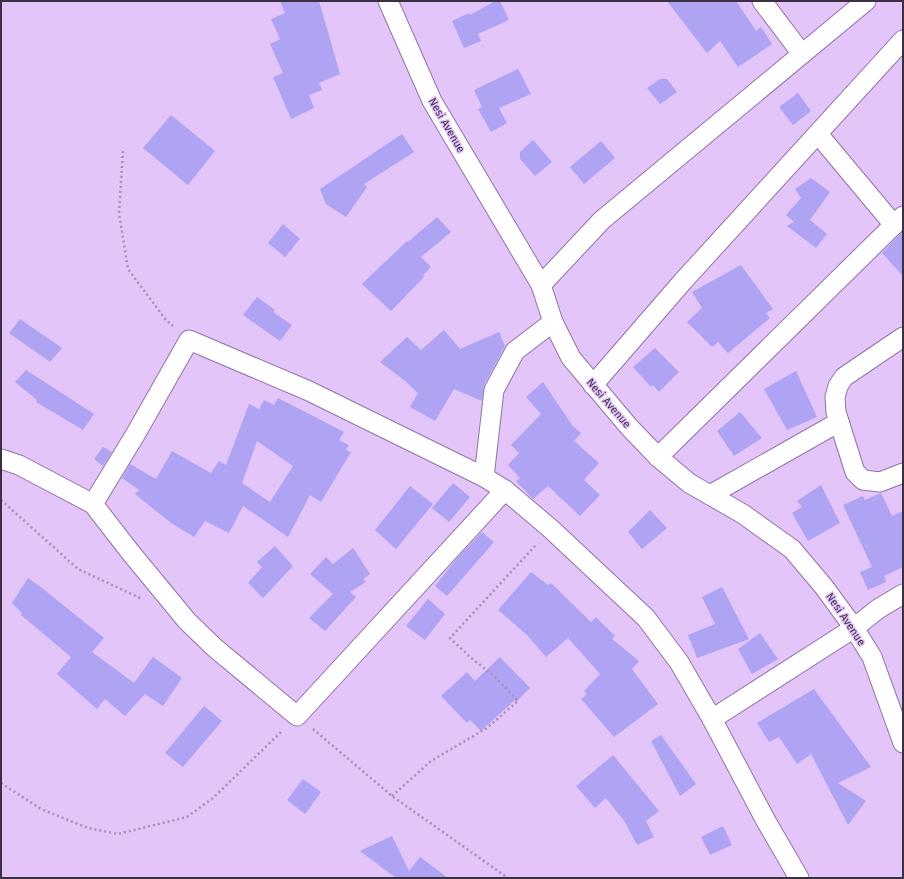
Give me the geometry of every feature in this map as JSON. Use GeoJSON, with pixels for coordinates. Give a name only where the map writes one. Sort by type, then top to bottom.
{"type":"FeatureCollection","features":[{"type":"Feature","properties":{"kind":"street","name":"Nesi Avenue"},"geometry":{"type":"LineString","coordinates":[[388,1],[432,101],[541,285],[553,322],[571,358],[630,428],[658,457],[689,483],[743,514],[792,549],[824,587],[854,628],[872,657],[901,731]]}},
{"type":"Feature","properties":{"kind":"street"},"geometry":{"type":"LineString","coordinates":[[762,1],[802,54]]}},
{"type":"Feature","properties":{"kind":"street"},"geometry":{"type":"LineString","coordinates":[[541,285],[602,220],[866,1]]}},
{"type":"Feature","properties":{"kind":"street"},"geometry":{"type":"LineString","coordinates":[[593,385],[684,280],[903,40]]}},
{"type":"Feature","properties":{"kind":"street"},"geometry":{"type":"LineString","coordinates":[[658,457],[898,220],[818,134]]}},
{"type":"Feature","properties":{"kind":"street"},"geometry":{"type":"LineString","coordinates":[[484,478],[494,390],[515,350],[553,322]]}},
{"type":"Feature","properties":{"kind":"street"},"geometry":{"type":"LineString","coordinates":[[903,337],[844,377],[838,386],[835,397],[836,412],[855,472],[864,480],[880,482],[903,473]]}},
{"type":"Feature","properties":{"kind":"street"},"geometry":{"type":"LineString","coordinates":[[93,504],[189,340],[309,391],[484,478],[505,490],[551,530],[646,618],[679,662],[799,878]]}},
{"type":"Feature","properties":{"kind":"street"},"geometry":{"type":"LineString","coordinates":[[710,496],[839,422]]}},
{"type":"Feature","properties":{"kind":"street"},"geometry":{"type":"LineString","coordinates":[[1,459],[19,465],[93,504],[187,621],[215,648],[297,716],[505,490]]}},
{"type":"Feature","properties":{"kind":"street"},"geometry":{"type":"LineString","coordinates":[[712,719],[854,628],[878,609],[903,594]]}},
{"type":"Feature","properties":{"kind":"path"},"geometry":{"type":"LineString","coordinates":[[122,151],[119,213],[128,269],[166,320],[189,340]]}},
{"type":"Feature","properties":{"kind":"path"},"geometry":{"type":"LineString","coordinates":[[1,500],[78,569],[146,602]]}},
{"type":"Feature","properties":{"kind":"path"},"geometry":{"type":"LineString","coordinates":[[392,796],[431,761],[487,728],[518,701],[494,676],[470,657],[450,638],[551,530]]}},
{"type":"Feature","properties":{"kind":"path"},"geometry":{"type":"LineString","coordinates":[[1,783],[41,809],[88,828],[118,834],[187,817],[213,798],[297,716],[392,796],[508,878]]}},
{"type":"Feature","properties":{"kind":"building"},"geometry":{"type":"Polygon","coordinates":[[[280,1],[319,1],[340,74],[319,83],[322,90],[309,95],[314,108],[291,119],[273,77],[283,73],[270,44],[280,39],[271,19],[285,13],[280,1]]]}},
{"type":"Feature","properties":{"kind":"building"},"geometry":{"type":"Polygon","coordinates":[[[495,1],[500,1],[509,20],[478,34],[481,41],[464,48],[452,21],[469,13],[470,15],[495,1]]]}},
{"type":"Feature","properties":{"kind":"building"},"geometry":{"type":"Polygon","coordinates":[[[667,1],[736,1],[756,31],[761,27],[772,44],[738,67],[720,41],[707,53],[667,1]]]}},
{"type":"Feature","properties":{"kind":"building"},"geometry":{"type":"Polygon","coordinates":[[[518,69],[531,94],[499,108],[507,123],[491,132],[478,109],[482,107],[474,90],[518,69]]]}},
{"type":"Feature","properties":{"kind":"building"},"geometry":{"type":"Polygon","coordinates":[[[660,79],[667,79],[677,92],[660,104],[647,88],[660,79]]]}},
{"type":"Feature","properties":{"kind":"building"},"geometry":{"type":"Polygon","coordinates":[[[798,93],[811,111],[793,125],[779,107],[798,93]]]}},
{"type":"Feature","properties":{"kind":"building"},"geometry":{"type":"Polygon","coordinates":[[[171,115],[215,151],[188,185],[143,148],[171,115]]]}},
{"type":"Feature","properties":{"kind":"building"},"geometry":{"type":"Polygon","coordinates":[[[402,134],[414,152],[364,184],[367,187],[346,217],[326,204],[320,189],[402,134]]]}},
{"type":"Feature","properties":{"kind":"building"},"geometry":{"type":"Polygon","coordinates":[[[533,140],[552,162],[535,176],[520,159],[520,152],[533,140]]]}},
{"type":"Feature","properties":{"kind":"building"},"geometry":{"type":"Polygon","coordinates":[[[601,141],[615,158],[584,184],[570,167],[601,141]]]}},
{"type":"Feature","properties":{"kind":"building"},"geometry":{"type":"Polygon","coordinates":[[[811,178],[830,192],[810,220],[827,234],[816,248],[787,226],[794,222],[786,215],[801,198],[795,189],[811,178]]]}},
{"type":"Feature","properties":{"kind":"building"},"geometry":{"type":"Polygon","coordinates":[[[437,217],[451,232],[421,257],[431,267],[423,275],[424,277],[391,311],[362,284],[407,241],[408,242],[437,217]]]}},
{"type":"Feature","properties":{"kind":"building"},"geometry":{"type":"Polygon","coordinates":[[[283,224],[300,239],[285,257],[268,243],[283,224]]]}},
{"type":"Feature","properties":{"kind":"building"},"geometry":{"type":"Polygon","coordinates":[[[903,231],[903,276],[882,253],[903,231]]]}},
{"type":"Feature","properties":{"kind":"building"},"geometry":{"type":"Polygon","coordinates":[[[741,265],[773,309],[766,313],[770,318],[728,353],[718,342],[712,347],[687,322],[702,308],[692,292],[741,265]]]}},
{"type":"Feature","properties":{"kind":"building"},"geometry":{"type":"Polygon","coordinates":[[[257,297],[275,310],[273,312],[292,325],[280,341],[243,315],[257,297]]]}},
{"type":"Feature","properties":{"kind":"building"},"geometry":{"type":"Polygon","coordinates":[[[20,319],[62,348],[50,362],[9,333],[20,319]]]}},
{"type":"Feature","properties":{"kind":"building"},"geometry":{"type":"Polygon","coordinates":[[[444,330],[460,349],[499,332],[505,346],[484,385],[482,401],[454,389],[435,421],[410,407],[418,393],[404,380],[380,362],[407,337],[421,350],[444,330]]]}},
{"type":"Feature","properties":{"kind":"building"},"geometry":{"type":"Polygon","coordinates":[[[655,348],[679,372],[659,392],[653,385],[651,387],[633,367],[655,348]]]}},
{"type":"Feature","properties":{"kind":"building"},"geometry":{"type":"Polygon","coordinates":[[[26,370],[94,414],[83,430],[36,402],[37,400],[15,382],[26,370]]]}},
{"type":"Feature","properties":{"kind":"building"},"geometry":{"type":"Polygon","coordinates":[[[796,371],[817,417],[787,430],[764,389],[796,371]]]}},
{"type":"Feature","properties":{"kind":"building"},"geometry":{"type":"Polygon","coordinates":[[[543,382],[572,425],[581,433],[574,441],[599,463],[584,480],[600,495],[580,516],[548,486],[533,499],[516,481],[520,478],[508,465],[519,453],[511,445],[541,414],[526,397],[543,382]]]}},
{"type":"Feature","properties":{"kind":"building"},"geometry":{"type":"Polygon","coordinates":[[[278,398],[344,432],[339,440],[349,445],[346,450],[351,452],[321,502],[310,495],[288,537],[243,506],[229,533],[205,521],[194,537],[171,523],[135,494],[139,490],[122,478],[130,464],[156,479],[172,451],[211,473],[219,461],[226,465],[249,404],[259,409],[264,400],[274,405],[278,398]],[[257,441],[242,483],[270,502],[293,466],[257,441]]]}},
{"type":"Feature","properties":{"kind":"building"},"geometry":{"type":"Polygon","coordinates":[[[740,412],[762,438],[734,456],[717,431],[740,412]]]}},
{"type":"Feature","properties":{"kind":"building"},"geometry":{"type":"Polygon","coordinates":[[[103,447],[112,452],[103,466],[94,459],[103,447]]]}},
{"type":"Feature","properties":{"kind":"building"},"geometry":{"type":"Polygon","coordinates":[[[453,483],[470,497],[449,522],[432,508],[453,483]]]}},
{"type":"Feature","properties":{"kind":"building"},"geometry":{"type":"Polygon","coordinates":[[[821,485],[840,523],[808,541],[792,513],[802,507],[797,501],[821,485]]]}},
{"type":"Feature","properties":{"kind":"building"},"geometry":{"type":"Polygon","coordinates":[[[410,486],[433,504],[396,549],[375,530],[410,486]]]}},
{"type":"Feature","properties":{"kind":"building"},"geometry":{"type":"Polygon","coordinates":[[[881,493],[892,516],[903,511],[903,567],[884,576],[886,582],[868,590],[860,572],[872,567],[843,505],[863,496],[865,500],[881,493]]]}},
{"type":"Feature","properties":{"kind":"building"},"geometry":{"type":"Polygon","coordinates":[[[650,510],[667,528],[642,549],[628,532],[650,510]]]}},
{"type":"Feature","properties":{"kind":"building"},"geometry":{"type":"Polygon","coordinates":[[[482,532],[494,542],[447,596],[435,586],[457,558],[482,532]]]}},
{"type":"Feature","properties":{"kind":"building"},"geometry":{"type":"Polygon","coordinates":[[[275,546],[293,566],[263,598],[248,583],[262,567],[257,562],[275,546]]]}},
{"type":"Feature","properties":{"kind":"building"},"geometry":{"type":"Polygon","coordinates":[[[353,548],[370,574],[363,579],[366,582],[350,592],[356,597],[325,631],[309,618],[333,594],[310,574],[326,557],[333,564],[353,548]]]}},
{"type":"Feature","properties":{"kind":"building"},"geometry":{"type":"Polygon","coordinates":[[[531,572],[548,585],[551,583],[591,622],[596,617],[615,636],[612,639],[639,661],[632,669],[658,704],[614,737],[581,699],[587,694],[584,691],[600,674],[568,638],[546,657],[527,635],[498,610],[531,572]]]}},
{"type":"Feature","properties":{"kind":"building"},"geometry":{"type":"Polygon","coordinates":[[[28,578],[104,638],[92,652],[134,683],[153,657],[182,678],[163,706],[145,694],[125,716],[105,699],[97,709],[57,674],[71,657],[21,615],[22,613],[12,603],[28,578]]]}},
{"type":"Feature","properties":{"kind":"building"},"geometry":{"type":"Polygon","coordinates":[[[722,587],[749,639],[697,658],[688,635],[715,624],[702,597],[722,587]]]}},
{"type":"Feature","properties":{"kind":"building"},"geometry":{"type":"Polygon","coordinates":[[[428,599],[445,614],[425,640],[406,626],[428,599]]]}},
{"type":"Feature","properties":{"kind":"building"},"geometry":{"type":"Polygon","coordinates":[[[760,633],[778,659],[752,674],[738,649],[760,633]]]}},
{"type":"Feature","properties":{"kind":"building"},"geometry":{"type":"Polygon","coordinates":[[[500,657],[530,688],[516,702],[515,700],[481,731],[470,720],[467,723],[441,696],[467,672],[475,681],[500,657]]]}},
{"type":"Feature","properties":{"kind":"building"},"geometry":{"type":"Polygon","coordinates":[[[814,689],[871,767],[838,783],[866,801],[848,825],[811,754],[797,764],[779,737],[769,742],[757,723],[814,689]]]}},
{"type":"Feature","properties":{"kind":"building"},"geometry":{"type":"Polygon","coordinates":[[[204,706],[222,721],[183,767],[165,753],[204,706]]]}},
{"type":"Feature","properties":{"kind":"building"},"geometry":{"type":"Polygon","coordinates":[[[661,735],[696,784],[680,796],[651,741],[661,735]]]}},
{"type":"Feature","properties":{"kind":"building"},"geometry":{"type":"Polygon","coordinates":[[[613,755],[659,811],[646,821],[654,837],[637,845],[625,822],[606,798],[595,808],[576,786],[613,755]]]}},
{"type":"Feature","properties":{"kind":"building"},"geometry":{"type":"Polygon","coordinates":[[[303,779],[321,792],[305,814],[287,800],[303,779]]]}},
{"type":"Feature","properties":{"kind":"building"},"geometry":{"type":"Polygon","coordinates":[[[723,826],[732,845],[710,855],[701,837],[723,826]]]}},
{"type":"Feature","properties":{"kind":"building"},"geometry":{"type":"Polygon","coordinates":[[[392,836],[409,871],[420,857],[448,878],[396,878],[360,851],[392,836]]]}}]}
